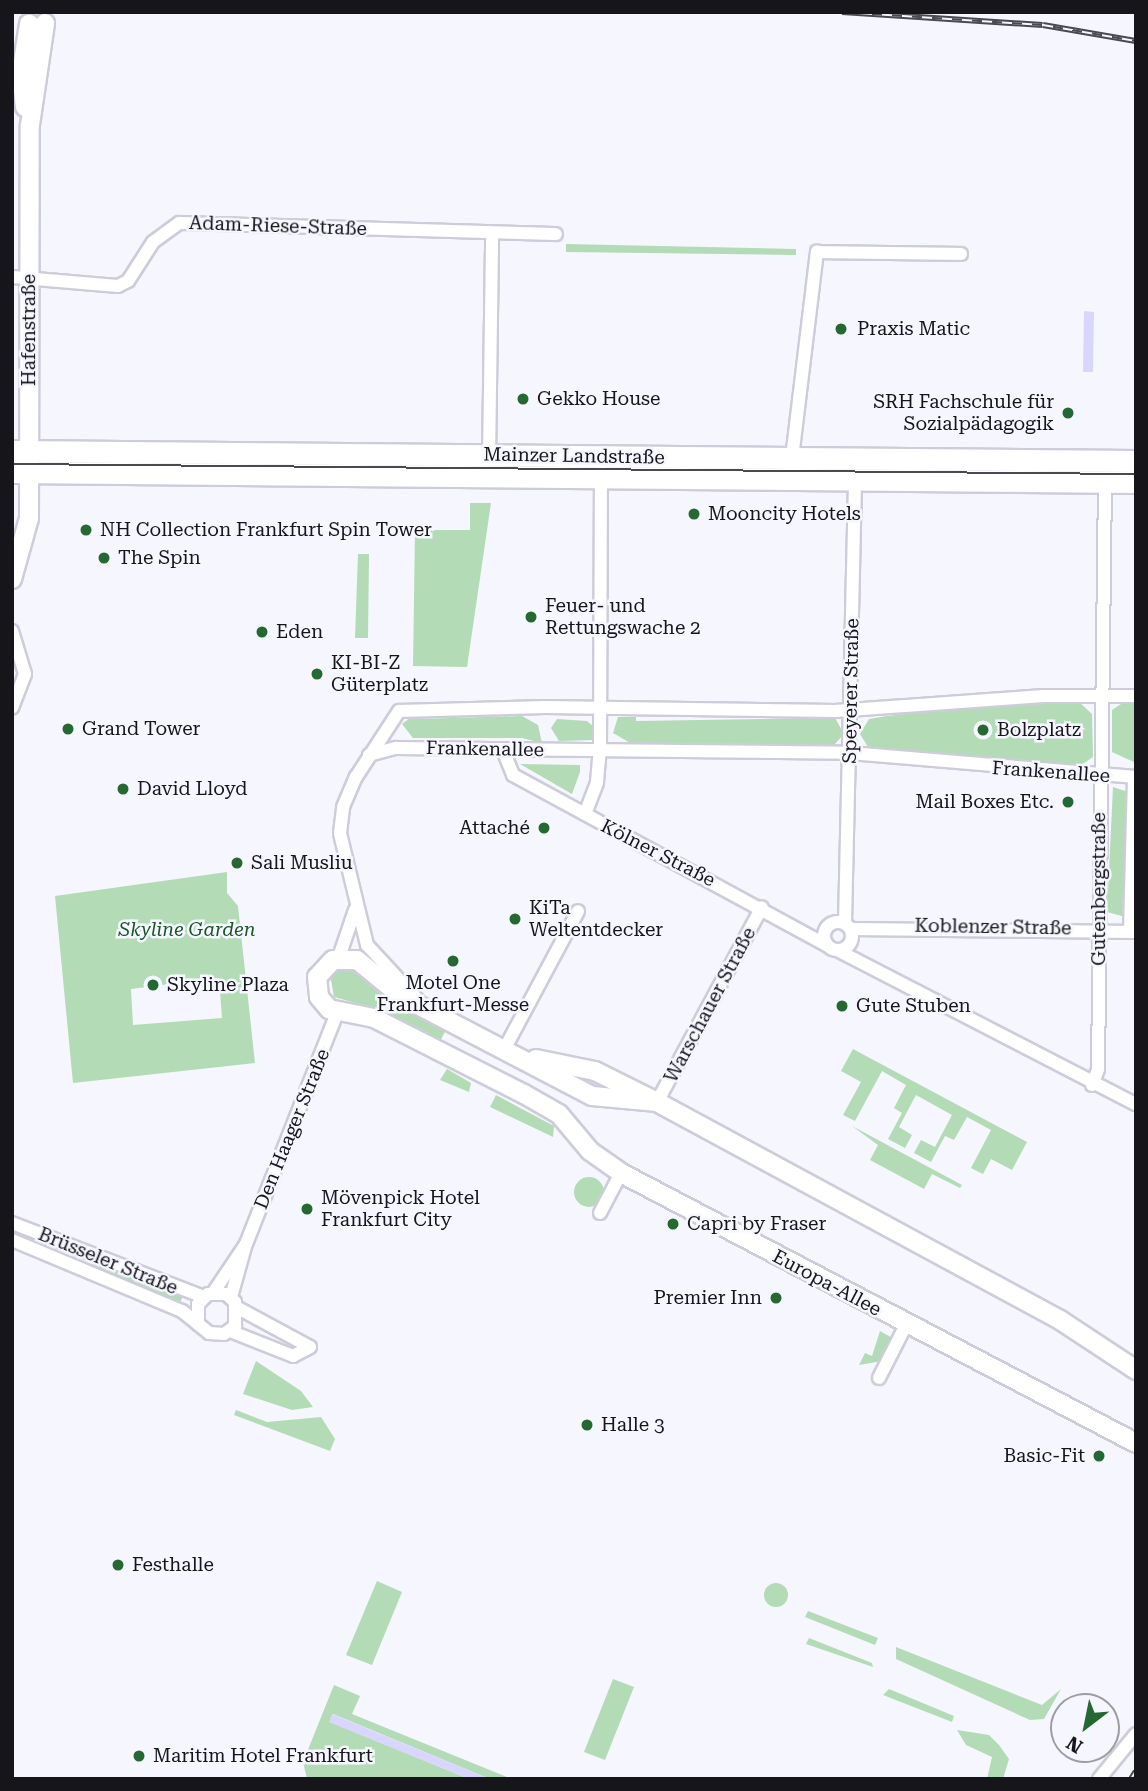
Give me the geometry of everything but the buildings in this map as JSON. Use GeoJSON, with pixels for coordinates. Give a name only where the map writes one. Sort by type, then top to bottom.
{"type":"FeatureCollection","features":[{"type":"Feature","properties":{"kind":"main road","name":"Mainzer Landstraße"},"geometry":{"type":"LineString","coordinates":[[21,451],[488,466]]}},
{"type":"Feature","properties":{"kind":"main road","name":"Mainzer Landstraße"},"geometry":{"type":"LineString","coordinates":[[601,467],[792,458],[855,469],[1136,482]]}},
{"type":"Feature","properties":{"kind":"main road","name":"Mainzer Landstraße"},"geometry":{"type":"LineString","coordinates":[[21,472],[488,466],[855,469],[1136,461]]}},
{"type":"Feature","properties":{"kind":"street","name":"Hafenstraße"},"geometry":{"type":"LineString","coordinates":[[12,579],[28,533],[21,472],[21,278],[30,125],[21,74],[37,24]]}},
{"type":"Feature","properties":{"kind":"street","name":"Adam-Riese-Straße"},"geometry":{"type":"LineString","coordinates":[[21,278],[118,286],[128,281],[153,242],[179,223],[556,234]]}},
{"type":"Feature","properties":{"kind":"street"},"geometry":{"type":"LineString","coordinates":[[488,466],[492,233]]}},
{"type":"Feature","properties":{"kind":"street"},"geometry":{"type":"LineString","coordinates":[[792,458],[817,252],[961,254]]}},
{"type":"Feature","properties":{"kind":"street"},"geometry":{"type":"LineString","coordinates":[[584,814],[597,782],[600,750],[601,467]]}},
{"type":"Feature","properties":{"kind":"street","name":"Speyerer Straße"},"geometry":{"type":"LineString","coordinates":[[849,929],[855,469]]}},
{"type":"Feature","properties":{"kind":"street","name":"Gutenbergstraße"},"geometry":{"type":"LineString","coordinates":[[1092,1085],[1098,1069],[1105,482]]}},
{"type":"Feature","properties":{"kind":"street"},"geometry":{"type":"LineString","coordinates":[[12,631],[25,674],[12,708]]}},
{"type":"Feature","properties":{"kind":"street"},"geometry":{"type":"LineString","coordinates":[[419,1001],[367,945],[355,906],[340,820],[369,755],[393,718],[408,708],[850,710],[1102,695],[1136,696]]}},
{"type":"Feature","properties":{"kind":"street","name":"Frankenallee"},"geometry":{"type":"LineString","coordinates":[[393,718],[394,738],[408,748],[850,753],[1101,777],[1135,777]]}},
{"type":"Feature","properties":{"kind":"street"},"geometry":{"type":"LineString","coordinates":[[369,755],[408,748]]}},
{"type":"Feature","properties":{"kind":"street","name":"Kölner Straße"},"geometry":{"type":"LineString","coordinates":[[503,750],[513,775],[762,907],[832,948],[872,966],[1092,1085],[1136,1104]]}},
{"type":"Feature","properties":{"kind":"street","name":"Gutenbergstraße"},"geometry":{"type":"LineString","coordinates":[[1133,931],[1135,777]]}},
{"type":"Feature","properties":{"kind":"street"},"geometry":{"type":"LineString","coordinates":[[339,957],[355,906]]}},
{"type":"Feature","properties":{"kind":"street","name":"Warschauer Straße"},"geometry":{"type":"LineString","coordinates":[[657,1102],[762,907]]}},
{"type":"Feature","properties":{"kind":"street"},"geometry":{"type":"LineString","coordinates":[[505,1048],[578,911]]}},
{"type":"Feature","properties":{"kind":"street"},"geometry":{"type":"LineString","coordinates":[[827,928],[849,929],[846,948],[832,948],[827,928]]}},
{"type":"Feature","properties":{"kind":"street","name":"Kölner Straße"},"geometry":{"type":"LineString","coordinates":[[849,929],[872,966]]}},
{"type":"Feature","properties":{"kind":"street","name":"Koblenzer Straße"},"geometry":{"type":"LineString","coordinates":[[849,929],[1133,931]]}},
{"type":"Feature","properties":{"kind":"street"},"geometry":{"type":"LineString","coordinates":[[337,1013],[323,1004],[316,987],[325,964],[339,957],[357,960],[386,986],[419,1001],[592,1096],[657,1102],[1060,1320],[1136,1370]]}},
{"type":"Feature","properties":{"kind":"street","name":"Europa-Allee"},"geometry":{"type":"LineString","coordinates":[[337,1013],[374,1018],[559,1114],[590,1151],[621,1173],[906,1325],[1136,1443]]}},
{"type":"Feature","properties":{"kind":"street","name":"Den Haager Straße"},"geometry":{"type":"LineString","coordinates":[[235,1303],[246,1244],[337,1013]]}},
{"type":"Feature","properties":{"kind":"street"},"geometry":{"type":"LineString","coordinates":[[600,1213],[621,1173]]}},
{"type":"Feature","properties":{"kind":"street","name":"Brüsseler Straße"},"geometry":{"type":"LineString","coordinates":[[12,1223],[208,1295]]}},
{"type":"Feature","properties":{"kind":"street","name":"Brüsseler Straße"},"geometry":{"type":"LineString","coordinates":[[12,1240],[64,1261],[198,1324]]}},
{"type":"Feature","properties":{"kind":"street","name":"Den Haager Straße"},"geometry":{"type":"LineString","coordinates":[[208,1295],[246,1244]]}},
{"type":"Feature","properties":{"kind":"street"},"geometry":{"type":"LineString","coordinates":[[64,1261],[81,1262],[90,1253]]}},
{"type":"Feature","properties":{"kind":"street"},"geometry":{"type":"LineString","coordinates":[[208,1295],[235,1303],[310,1347],[293,1356],[230,1331],[216,1335],[198,1324],[196,1310],[208,1295]]}},
{"type":"Feature","properties":{"kind":"street"},"geometry":{"type":"LineString","coordinates":[[230,1331],[235,1303]]}},
{"type":"Feature","properties":{"kind":"street"},"geometry":{"type":"LineString","coordinates":[[879,1378],[906,1325]]}},
{"type":"Feature","properties":{"kind":"street"},"geometry":{"type":"LineString","coordinates":[[1099,1779],[1136,1734]]}},
{"type":"Feature","properties":{"kind":"green space"},"geometry":{"type":"Polygon","coordinates":[[[566,244],[796,249],[796,255],[566,252],[566,244]]]}},
{"type":"Feature","properties":{"kind":"green space"},"geometry":{"type":"Polygon","coordinates":[[[470,503],[491,503],[467,667],[413,666],[415,530],[470,530],[470,503]]]}},
{"type":"Feature","properties":{"kind":"green space"},"geometry":{"type":"Polygon","coordinates":[[[358,554],[369,554],[368,638],[355,638],[358,554]]]}},
{"type":"Feature","properties":{"kind":"green space"},"geometry":{"type":"Polygon","coordinates":[[[1079,702],[1092,714],[1093,757],[1077,768],[868,747],[860,734],[869,719],[887,716],[986,705],[1079,702]]]}},
{"type":"Feature","properties":{"kind":"green space"},"geometry":{"type":"Polygon","coordinates":[[[1121,704],[1136,704],[1136,763],[1112,752],[1112,710],[1121,704]]]}},
{"type":"Feature","properties":{"kind":"green space"},"geometry":{"type":"Polygon","coordinates":[[[414,715],[415,719],[522,716],[538,725],[542,743],[522,738],[413,738],[402,724],[414,715]]]}},
{"type":"Feature","properties":{"kind":"green space"},"geometry":{"type":"Polygon","coordinates":[[[618,717],[636,717],[636,721],[835,718],[844,734],[834,745],[632,744],[613,733],[618,717]]]}},
{"type":"Feature","properties":{"kind":"green space"},"geometry":{"type":"Polygon","coordinates":[[[557,719],[587,721],[593,726],[592,740],[559,741],[551,728],[557,719]]]}},
{"type":"Feature","properties":{"kind":"green space"},"geometry":{"type":"Polygon","coordinates":[[[520,764],[580,765],[580,772],[572,794],[520,764]]]}},
{"type":"Feature","properties":{"kind":"green space"},"geometry":{"type":"Polygon","coordinates":[[[1113,787],[1128,792],[1122,916],[1107,912],[1113,787]]]}},
{"type":"Feature","properties":{"kind":"green space","name":"Skyline Garden"},"geometry":{"type":"Polygon","coordinates":[[[227,872],[227,893],[238,906],[255,1063],[73,1083],[55,896],[227,872]],[[219,978],[131,989],[133,1025],[222,1018],[219,978]]]}},
{"type":"Feature","properties":{"kind":"green space"},"geometry":{"type":"Polygon","coordinates":[[[349,962],[414,1013],[448,1026],[439,1043],[370,1007],[334,997],[330,974],[349,962]]]}},
{"type":"Feature","properties":{"kind":"green space"},"geometry":{"type":"Polygon","coordinates":[[[853,1049],[1027,1142],[1012,1170],[991,1159],[983,1174],[971,1168],[991,1130],[967,1117],[954,1140],[945,1136],[931,1162],[914,1153],[921,1140],[935,1147],[952,1115],[916,1095],[899,1127],[912,1135],[905,1148],[888,1139],[902,1113],[894,1108],[906,1085],[882,1071],[855,1121],[843,1115],[861,1082],[841,1071],[853,1049]]]}},
{"type":"Feature","properties":{"kind":"green space"},"geometry":{"type":"Polygon","coordinates":[[[447,1069],[471,1083],[469,1092],[440,1080],[447,1069]]]}},
{"type":"Feature","properties":{"kind":"green space"},"geometry":{"type":"Polygon","coordinates":[[[496,1095],[554,1126],[553,1137],[490,1107],[496,1095]]]}},
{"type":"Feature","properties":{"kind":"green space"},"geometry":{"type":"Polygon","coordinates":[[[852,1126],[962,1185],[960,1188],[932,1174],[924,1189],[870,1160],[878,1145],[852,1126]]]}},
{"type":"Feature","properties":{"kind":"green space"},"geometry":{"type":"Polygon","coordinates":[[[589,1177],[600,1181],[604,1192],[600,1203],[589,1207],[578,1203],[574,1192],[578,1181],[589,1177]]]}},
{"type":"Feature","properties":{"kind":"green space"},"geometry":{"type":"Polygon","coordinates":[[[95,1262],[183,1296],[179,1305],[88,1266],[95,1262]]]}},
{"type":"Feature","properties":{"kind":"green space"},"geometry":{"type":"Polygon","coordinates":[[[880,1331],[894,1339],[882,1361],[859,1365],[865,1353],[872,1356],[880,1331]]]}},
{"type":"Feature","properties":{"kind":"green space"},"geometry":{"type":"Polygon","coordinates":[[[256,1361],[301,1391],[313,1407],[292,1410],[243,1394],[256,1361]]]}},
{"type":"Feature","properties":{"kind":"green space"},"geometry":{"type":"Polygon","coordinates":[[[236,1410],[267,1422],[321,1417],[335,1439],[330,1451],[234,1415],[236,1410]]]}},
{"type":"Feature","properties":{"kind":"green space"},"geometry":{"type":"Polygon","coordinates":[[[377,1581],[402,1592],[372,1665],[346,1655],[377,1581]]]}},
{"type":"Feature","properties":{"kind":"green space"},"geometry":{"type":"Polygon","coordinates":[[[776,1583],[787,1590],[788,1595],[781,1606],[776,1607],[765,1600],[764,1595],[771,1584],[776,1583]]]}},
{"type":"Feature","properties":{"kind":"green space"},"geometry":{"type":"Polygon","coordinates":[[[808,1611],[878,1638],[875,1645],[805,1617],[808,1611]]]}},
{"type":"Feature","properties":{"kind":"green space"},"geometry":{"type":"Polygon","coordinates":[[[809,1638],[872,1663],[873,1667],[806,1644],[809,1638]]]}},
{"type":"Feature","properties":{"kind":"green space"},"geometry":{"type":"Polygon","coordinates":[[[896,1647],[1042,1705],[1050,1698],[1050,1708],[1044,1719],[1030,1720],[896,1659],[896,1647]]]}},
{"type":"Feature","properties":{"kind":"green space"},"geometry":{"type":"Polygon","coordinates":[[[613,1679],[634,1687],[605,1760],[584,1752],[613,1679]]]}},
{"type":"Feature","properties":{"kind":"green space"},"geometry":{"type":"Polygon","coordinates":[[[334,1685],[360,1696],[352,1714],[512,1779],[490,1779],[333,1714],[330,1722],[469,1779],[307,1779],[303,1762],[334,1685]]]}},
{"type":"Feature","properties":{"kind":"green space"},"geometry":{"type":"Polygon","coordinates":[[[889,1689],[954,1716],[952,1722],[883,1695],[889,1689]]]}},
{"type":"Feature","properties":{"kind":"green space"},"geometry":{"type":"Polygon","coordinates":[[[957,1730],[989,1735],[999,1745],[1009,1759],[1003,1779],[987,1779],[992,1757],[966,1745],[957,1730]]]}},
{"type":"Feature","properties":{"kind":"water"},"geometry":{"type":"Polygon","coordinates":[[[1084,311],[1094,312],[1093,372],[1083,372],[1084,311]]]}},
{"type":"Feature","properties":{"kind":"water"},"geometry":{"type":"Polygon","coordinates":[[[332,1714],[490,1779],[469,1779],[329,1722],[332,1714]]]}},
{"type":"Feature","properties":{"kind":"tram line"},"geometry":{"type":"LineString","coordinates":[[12,464],[1136,474]]}},
{"type":"Feature","properties":{"kind":"railway"},"geometry":{"type":"LineString","coordinates":[[842,12],[1043,25],[1136,41]]}},
{"type":"Feature","properties":{"kind":"railway"},"geometry":{"type":"LineString","coordinates":[[1131,1779],[1136,1771]]}},
{"type":"Feature","properties":{"kind":"place","name":"Praxis Matic"},"geometry":{"type":"Point","coordinates":[841,329]}},
{"type":"Feature","properties":{"kind":"place","name":"Gekko House"},"geometry":{"type":"Point","coordinates":[523,399]}},
{"type":"Feature","properties":{"kind":"place","name":"SRH Fachschule für Sozialpädagogik"},"geometry":{"type":"Point","coordinates":[1068,413]}},
{"type":"Feature","properties":{"kind":"place","name":"Mooncity Hotels"},"geometry":{"type":"Point","coordinates":[694,514]}},
{"type":"Feature","properties":{"kind":"place","name":"NH Collection Frankfurt Spin Tower"},"geometry":{"type":"Point","coordinates":[86,530]}},
{"type":"Feature","properties":{"kind":"place","name":"The Spin"},"geometry":{"type":"Point","coordinates":[104,558]}},
{"type":"Feature","properties":{"kind":"place","name":"Feuer- und Rettungswache 2"},"geometry":{"type":"Point","coordinates":[531,617]}},
{"type":"Feature","properties":{"kind":"place","name":"Eden"},"geometry":{"type":"Point","coordinates":[262,632]}},
{"type":"Feature","properties":{"kind":"place","name":"KI-BI-Z Güterplatz"},"geometry":{"type":"Point","coordinates":[317,674]}},
{"type":"Feature","properties":{"kind":"place","name":"Grand Tower"},"geometry":{"type":"Point","coordinates":[68,729]}},
{"type":"Feature","properties":{"kind":"place","name":"Bolzplatz"},"geometry":{"type":"Point","coordinates":[983,730]}},
{"type":"Feature","properties":{"kind":"place","name":"David Lloyd"},"geometry":{"type":"Point","coordinates":[123,789]}},
{"type":"Feature","properties":{"kind":"place","name":"Mail Boxes Etc."},"geometry":{"type":"Point","coordinates":[1068,802]}},
{"type":"Feature","properties":{"kind":"place","name":"Attaché"},"geometry":{"type":"Point","coordinates":[544,828]}},
{"type":"Feature","properties":{"kind":"place","name":"Sali Musliu"},"geometry":{"type":"Point","coordinates":[237,863]}},
{"type":"Feature","properties":{"kind":"place","name":"KiTa Weltentdecker"},"geometry":{"type":"Point","coordinates":[515,919]}},
{"type":"Feature","properties":{"kind":"place","name":"Motel One Frankfurt-Messe"},"geometry":{"type":"Point","coordinates":[453,961]}},
{"type":"Feature","properties":{"kind":"place","name":"Skyline Plaza"},"geometry":{"type":"Point","coordinates":[153,985]}},
{"type":"Feature","properties":{"kind":"place","name":"Gute Stuben"},"geometry":{"type":"Point","coordinates":[842,1006]}},
{"type":"Feature","properties":{"kind":"place","name":"Mövenpick Hotel Frankfurt City"},"geometry":{"type":"Point","coordinates":[307,1209]}},
{"type":"Feature","properties":{"kind":"place","name":"Capri by Fraser"},"geometry":{"type":"Point","coordinates":[673,1224]}},
{"type":"Feature","properties":{"kind":"place","name":"Premier Inn"},"geometry":{"type":"Point","coordinates":[776,1298]}},
{"type":"Feature","properties":{"kind":"place","name":"Halle 3"},"geometry":{"type":"Point","coordinates":[587,1425]}},
{"type":"Feature","properties":{"kind":"place","name":"Basic-Fit"},"geometry":{"type":"Point","coordinates":[1099,1456]}},
{"type":"Feature","properties":{"kind":"place","name":"Festhalle"},"geometry":{"type":"Point","coordinates":[118,1565]}},
{"type":"Feature","properties":{"kind":"place","name":"Maritim Hotel Frankfurt"},"geometry":{"type":"Point","coordinates":[139,1756]}}]}
